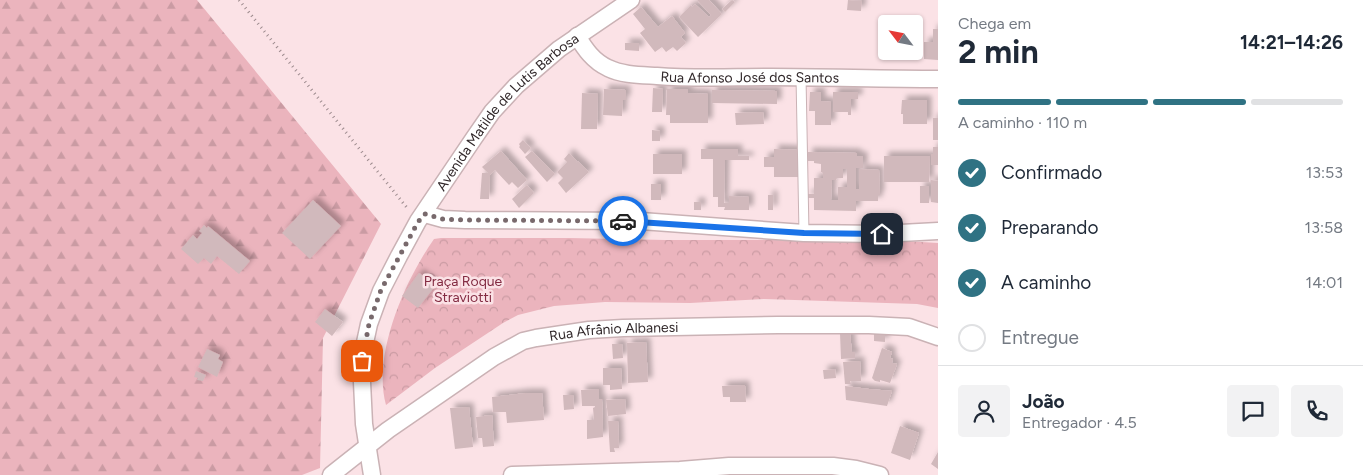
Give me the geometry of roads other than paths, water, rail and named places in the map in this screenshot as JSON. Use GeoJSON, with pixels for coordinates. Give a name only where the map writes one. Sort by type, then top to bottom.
{"type":"FeatureCollection","features":[{"type":"Feature","properties":{"kind":"street","name":"Avenida Matilde de Lutis Barbosa"},"geometry":{"type":"LineString","coordinates":[[376,473],[367,447],[362,361],[369,324],[381,290],[421,218],[492,112],[539,65],[577,36],[631,0]]}},
{"type":"Feature","properties":{"kind":"street","name":"Rua Afonso José dos Santos"},"geometry":{"type":"LineString","coordinates":[[577,36],[590,56],[609,68],[622,72],[688,78],[938,79]]}},
{"type":"Feature","properties":{"kind":"street"},"geometry":{"type":"LineString","coordinates":[[421,218],[641,221],[804,233],[882,234],[938,231]]}},
{"type":"Feature","properties":{"kind":"street","name":"Rua Afrânio Albanesi"},"geometry":{"type":"LineString","coordinates":[[331,475],[494,356],[523,341],[536,338],[589,330],[623,328],[778,325],[869,325],[909,328],[938,337]]}},
{"type":"Feature","properties":{"kind":"street"},"geometry":{"type":"LineString","coordinates":[[512,475],[681,473],[729,466],[834,471],[856,469],[880,475]]}},
{"type":"Feature","properties":{"kind":"lane"},"geometry":{"type":"LineString","coordinates":[[801,77],[804,233]]}},
{"type":"Feature","properties":{"kind":"park label","name":"Praça Roque Straviotti"},"geometry":{"type":"Point","coordinates":[463,290]}}]}
